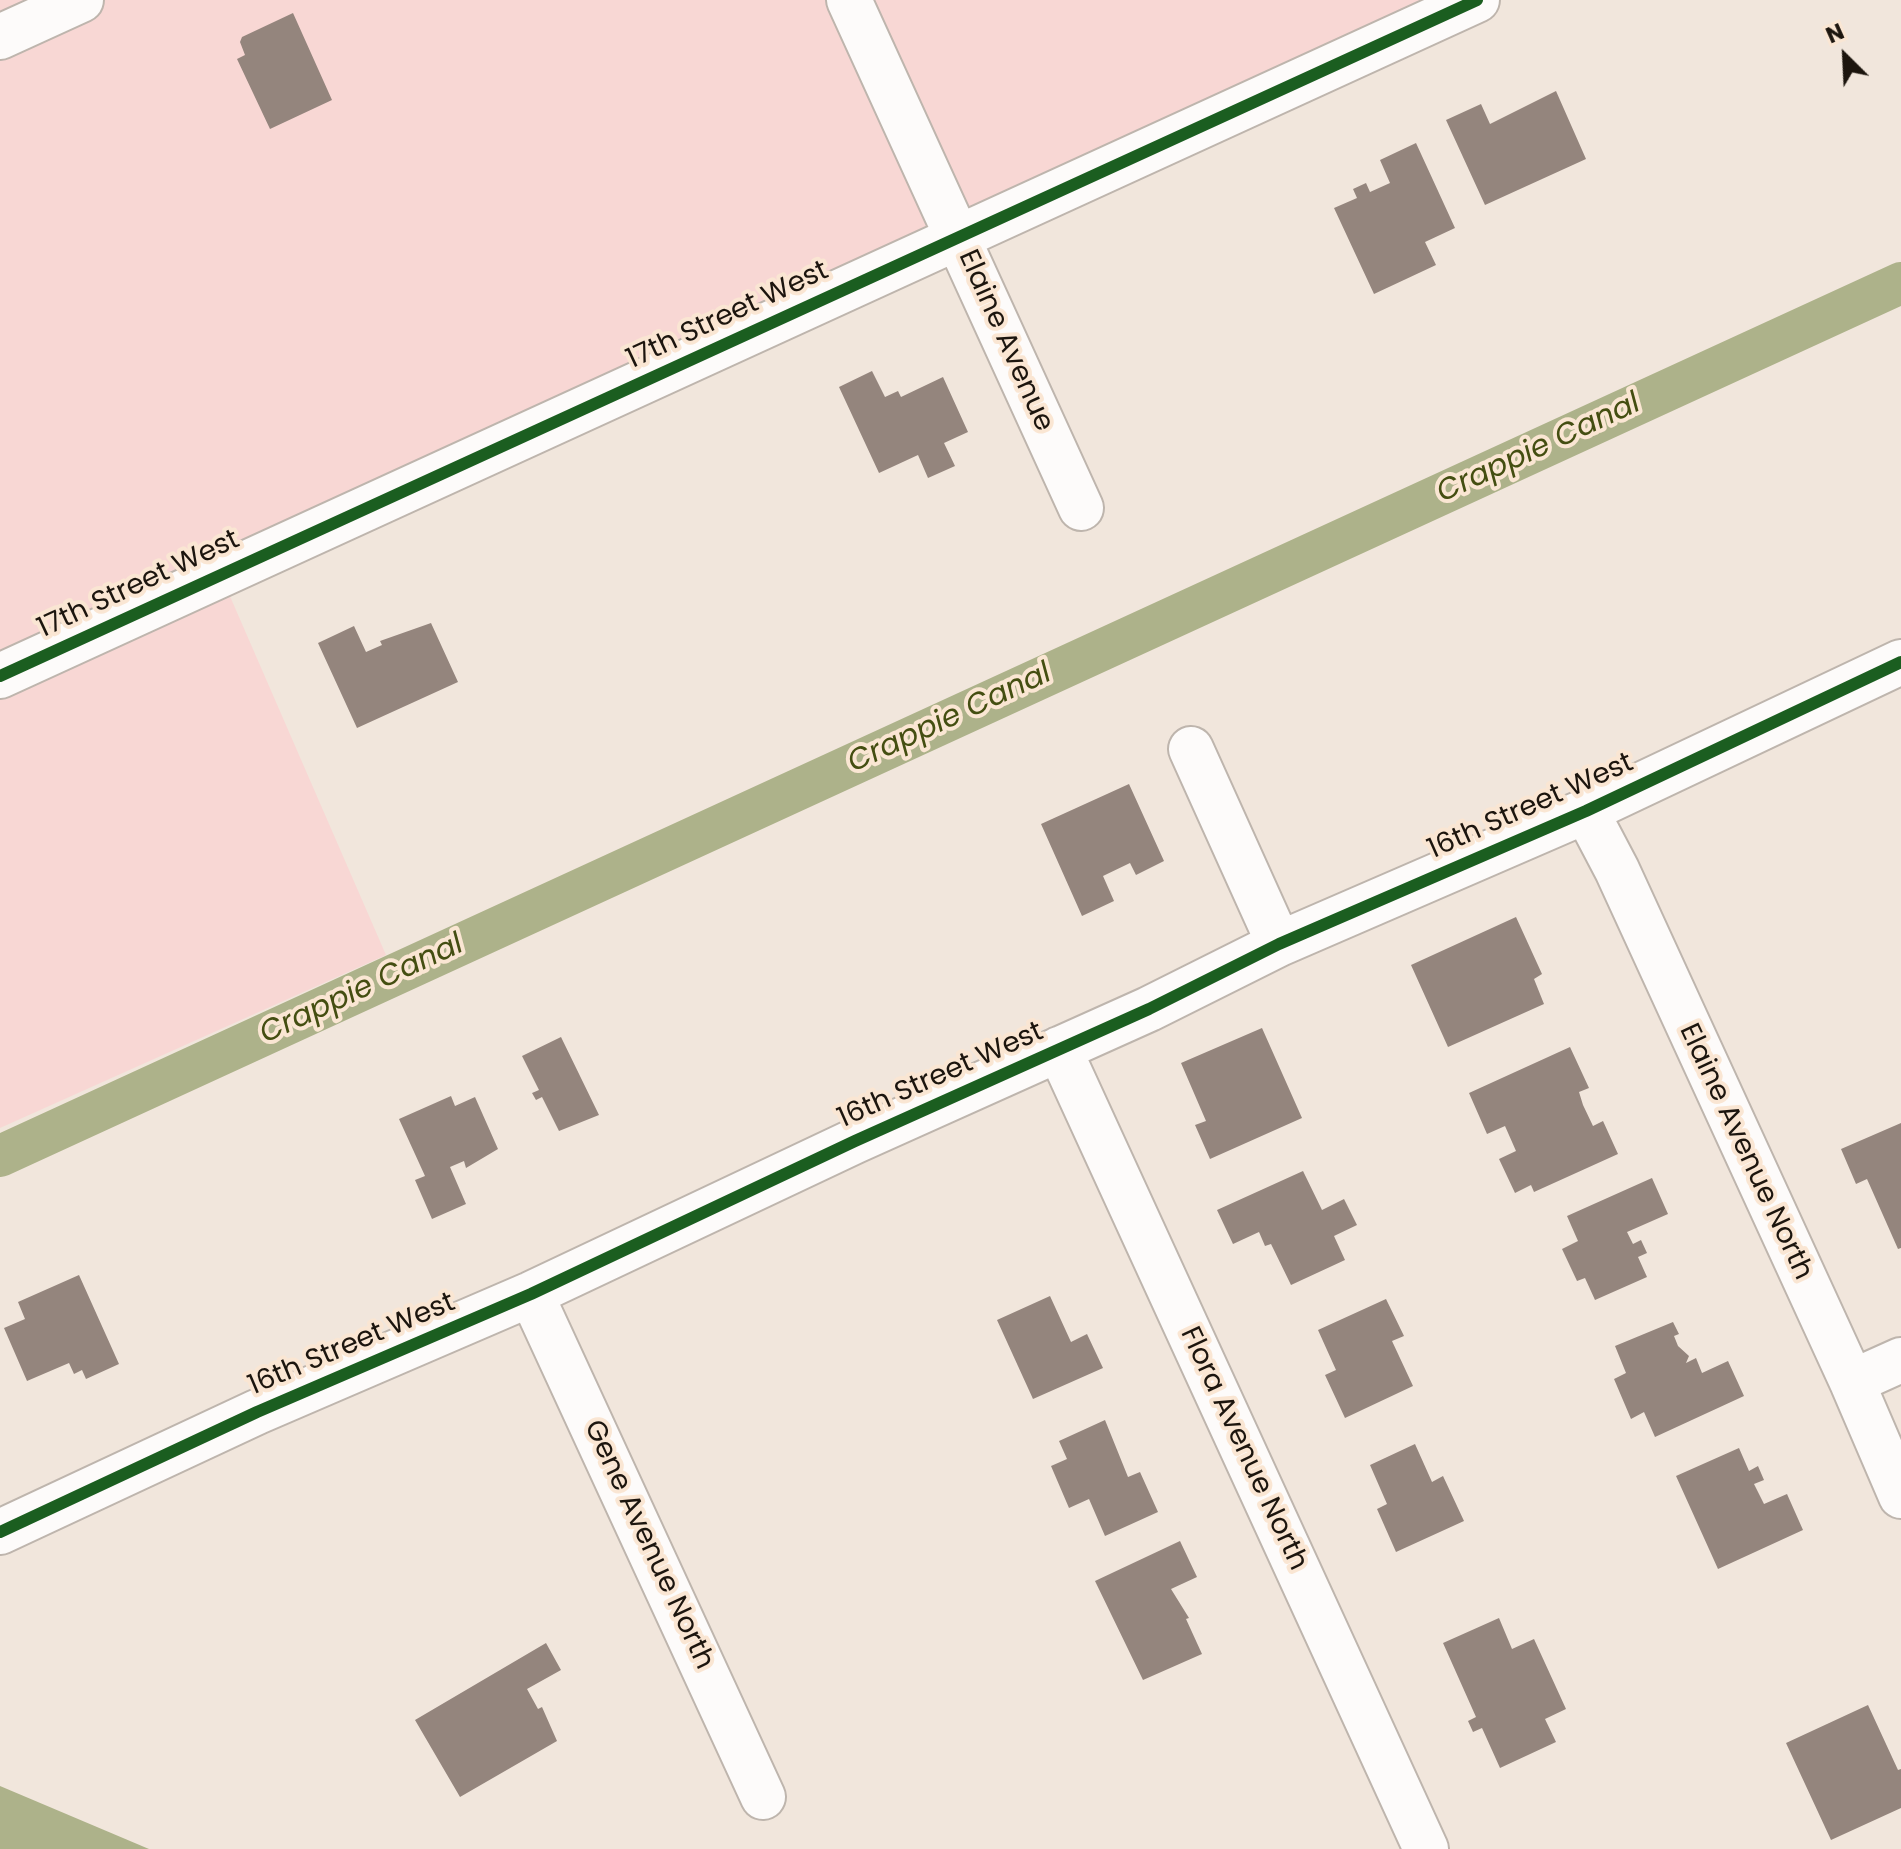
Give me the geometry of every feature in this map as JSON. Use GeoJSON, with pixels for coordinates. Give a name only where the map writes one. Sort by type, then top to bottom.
{"type":"FeatureCollection","features":[{"type":"Feature","properties":{"kind":"street"},"geometry":{"type":"LineString","coordinates":[[0,37],[81,0]]}},
{"type":"Feature","properties":{"kind":"street","name":"Elaine Avenue"},"geometry":{"type":"LineString","coordinates":[[849,0],[1081,508]]}},
{"type":"Feature","properties":{"kind":"street","name":"17th Street West"},"geometry":{"type":"LineString","coordinates":[[0,676],[1477,0]]}},
{"type":"Feature","properties":{"kind":"street","name":"16th Street West"},"geometry":{"type":"LineString","coordinates":[[0,1532],[257,1412],[531,1294],[1279,944],[1586,811],[1901,662]]}},
{"type":"Feature","properties":{"kind":"street"},"geometry":{"type":"LineString","coordinates":[[1191,749],[1279,944]]}},
{"type":"Feature","properties":{"kind":"street","name":"Elaine Avenue North"},"geometry":{"type":"LineString","coordinates":[[1586,811],[1617,870],[1852,1382],[1901,1496]]}},
{"type":"Feature","properties":{"kind":"street","name":"Flora Avenue North"},"geometry":{"type":"LineString","coordinates":[[1059,1049],[1426,1849]]}},
{"type":"Feature","properties":{"kind":"street","name":"Gene Avenue North"},"geometry":{"type":"LineString","coordinates":[[531,1294],[763,1797]]}},
{"type":"Feature","properties":{"kind":"street"},"geometry":{"type":"LineString","coordinates":[[1852,1382],[1901,1360]]}},
{"type":"Feature","properties":{"kind":"shaded area"},"geometry":{"type":"Polygon","coordinates":[[[0,0],[23,0],[31,17],[71,0],[1487,0],[219,571],[386,955],[0,1128],[0,0]]]}},
{"type":"Feature","properties":{"kind":"shaded area"},"geometry":{"type":"Polygon","coordinates":[[[0,1786],[149,1849],[0,1849],[0,1786]]]}},
{"type":"Feature","properties":{"kind":"building"},"geometry":{"type":"Polygon","coordinates":[[[293,13],[332,100],[270,129],[237,59],[245,55],[240,42],[242,37],[293,13]]]}},
{"type":"Feature","properties":{"kind":"building"},"geometry":{"type":"Polygon","coordinates":[[[1556,91],[1586,159],[1485,205],[1446,120],[1481,104],[1490,124],[1556,91]]]}},
{"type":"Feature","properties":{"kind":"building"},"geometry":{"type":"Polygon","coordinates":[[[1416,143],[1455,228],[1425,242],[1436,265],[1374,294],[1334,208],[1357,198],[1353,189],[1366,183],[1370,192],[1390,183],[1380,160],[1416,143]]]}},
{"type":"Feature","properties":{"kind":"building"},"geometry":{"type":"Polygon","coordinates":[[[872,371],[885,397],[898,391],[901,397],[943,377],[968,432],[944,443],[955,466],[928,478],[918,455],[879,473],[839,387],[872,371]]]}},
{"type":"Feature","properties":{"kind":"building"},"geometry":{"type":"Polygon","coordinates":[[[431,623],[458,682],[357,728],[318,643],[354,626],[366,652],[382,645],[380,641],[431,623]]]}},
{"type":"Feature","properties":{"kind":"building"},"geometry":{"type":"Polygon","coordinates":[[[1129,784],[1164,861],[1136,875],[1130,863],[1103,876],[1114,901],[1082,916],[1041,824],[1129,784]]]}},
{"type":"Feature","properties":{"kind":"building"},"geometry":{"type":"Polygon","coordinates":[[[1516,917],[1542,974],[1534,979],[1544,1004],[1448,1047],[1411,965],[1516,917]]]}},
{"type":"Feature","properties":{"kind":"building"},"geometry":{"type":"Polygon","coordinates":[[[1262,1028],[1302,1118],[1210,1159],[1195,1125],[1206,1121],[1181,1063],[1262,1028]]]}},
{"type":"Feature","properties":{"kind":"building"},"geometry":{"type":"Polygon","coordinates":[[[561,1037],[599,1115],[559,1131],[542,1097],[536,1100],[532,1093],[539,1090],[522,1056],[561,1037]]]}},
{"type":"Feature","properties":{"kind":"building"},"geometry":{"type":"Polygon","coordinates":[[[1570,1047],[1589,1088],[1579,1092],[1583,1105],[1593,1126],[1603,1121],[1618,1154],[1534,1192],[1531,1185],[1515,1193],[1499,1159],[1516,1151],[1505,1126],[1487,1134],[1469,1093],[1570,1047]]]}},
{"type":"Feature","properties":{"kind":"building"},"geometry":{"type":"Polygon","coordinates":[[[451,1096],[455,1106],[475,1097],[498,1149],[466,1168],[464,1161],[450,1167],[466,1204],[432,1219],[415,1180],[425,1176],[399,1119],[451,1096]]]}},
{"type":"Feature","properties":{"kind":"building"},"geometry":{"type":"Polygon","coordinates":[[[1901,1123],[1901,1248],[1898,1249],[1867,1179],[1856,1184],[1841,1149],[1901,1123]]]}},
{"type":"Feature","properties":{"kind":"building"},"geometry":{"type":"Polygon","coordinates":[[[1303,1171],[1322,1210],[1344,1199],[1357,1225],[1334,1236],[1345,1260],[1291,1285],[1271,1244],[1265,1246],[1259,1232],[1233,1244],[1217,1210],[1303,1171]]]}},
{"type":"Feature","properties":{"kind":"building"},"geometry":{"type":"Polygon","coordinates":[[[1652,1178],[1668,1214],[1627,1232],[1633,1244],[1641,1240],[1647,1253],[1638,1257],[1647,1277],[1595,1300],[1585,1278],[1577,1281],[1562,1249],[1578,1241],[1567,1216],[1652,1178]]]}},
{"type":"Feature","properties":{"kind":"building"},"geometry":{"type":"Polygon","coordinates":[[[79,1275],[119,1364],[86,1379],[82,1370],[74,1374],[69,1363],[27,1381],[4,1328],[25,1319],[18,1302],[79,1275]]]}},
{"type":"Feature","properties":{"kind":"building"},"geometry":{"type":"Polygon","coordinates":[[[1050,1296],[1071,1342],[1087,1334],[1103,1368],[1033,1399],[997,1320],[1050,1296]]]}},
{"type":"Feature","properties":{"kind":"building"},"geometry":{"type":"Polygon","coordinates":[[[1386,1299],[1404,1336],[1392,1341],[1413,1386],[1345,1418],[1325,1375],[1336,1370],[1318,1330],[1386,1299]]]}},
{"type":"Feature","properties":{"kind":"building"},"geometry":{"type":"Polygon","coordinates":[[[1673,1322],[1679,1334],[1674,1336],[1678,1346],[1689,1356],[1686,1363],[1696,1358],[1702,1373],[1728,1361],[1744,1396],[1655,1437],[1644,1412],[1631,1419],[1614,1379],[1626,1373],[1615,1346],[1673,1322]]]}},
{"type":"Feature","properties":{"kind":"building"},"geometry":{"type":"Polygon","coordinates":[[[1105,1420],[1128,1477],[1140,1472],[1158,1512],[1105,1536],[1089,1499],[1069,1508],[1051,1466],[1067,1459],[1059,1441],[1105,1420]]]}},
{"type":"Feature","properties":{"kind":"building"},"geometry":{"type":"Polygon","coordinates":[[[1415,1444],[1432,1482],[1443,1476],[1464,1521],[1396,1552],[1377,1509],[1387,1504],[1370,1465],[1415,1444]]]}},
{"type":"Feature","properties":{"kind":"building"},"geometry":{"type":"Polygon","coordinates":[[[1739,1448],[1749,1471],[1758,1466],[1764,1480],[1754,1484],[1764,1504],[1787,1494],[1803,1530],[1718,1569],[1676,1476],[1739,1448]]]}},
{"type":"Feature","properties":{"kind":"building"},"geometry":{"type":"Polygon","coordinates":[[[1180,1541],[1197,1577],[1171,1589],[1189,1618],[1186,1619],[1202,1654],[1143,1680],[1095,1581],[1180,1541]]]}},
{"type":"Feature","properties":{"kind":"building"},"geometry":{"type":"Polygon","coordinates":[[[1499,1618],[1512,1649],[1534,1639],[1566,1709],[1545,1719],[1556,1742],[1500,1768],[1482,1728],[1473,1732],[1468,1721],[1476,1717],[1443,1643],[1499,1618]]]}},
{"type":"Feature","properties":{"kind":"building"},"geometry":{"type":"Polygon","coordinates":[[[546,1643],[561,1670],[527,1689],[538,1709],[542,1707],[557,1741],[460,1797],[415,1720],[546,1643]]]}},
{"type":"Feature","properties":{"kind":"building"},"geometry":{"type":"Polygon","coordinates":[[[1868,1705],[1898,1770],[1901,1769],[1901,1808],[1831,1840],[1786,1743],[1868,1705]]]}},
{"type":"Feature","properties":{"kind":"waterway","name":"Crappie Canal"},"geometry":{"type":"LineString","coordinates":[[0,1156],[1901,283]]}},
{"type":"Feature","properties":{"kind":"cycle path"},"geometry":{"type":"LineString","coordinates":[[0,676],[1477,0]]}},
{"type":"Feature","properties":{"kind":"cycle path"},"geometry":{"type":"LineString","coordinates":[[0,1532],[257,1412],[531,1294],[855,1141],[1149,1009],[1279,944],[1586,811],[1901,662]]}}]}
